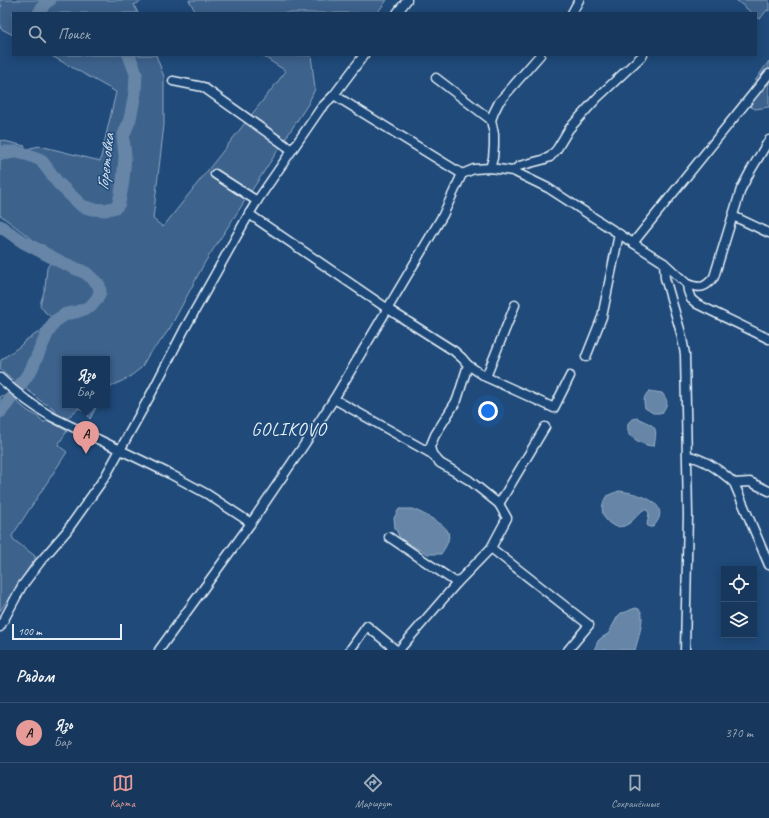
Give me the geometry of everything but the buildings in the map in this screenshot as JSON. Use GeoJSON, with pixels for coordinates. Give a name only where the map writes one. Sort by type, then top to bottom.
{"type":"FeatureCollection","features":[{"type":"Feature","properties":{"kind":"street"},"geometry":{"type":"LineString","coordinates":[[398,12],[407,0]]}},
{"type":"Feature","properties":{"kind":"street"},"geometry":{"type":"LineString","coordinates":[[573,12],[579,0]]}},
{"type":"Feature","properties":{"kind":"street"},"geometry":{"type":"LineString","coordinates":[[0,627],[22,586],[80,514],[105,477],[151,394],[184,330],[257,201],[321,108],[334,95],[363,56]]}},
{"type":"Feature","properties":{"kind":"street"},"geometry":{"type":"LineString","coordinates":[[490,168],[494,146],[494,134],[491,120],[494,112],[499,102],[539,56]]}},
{"type":"Feature","properties":{"kind":"street"},"geometry":{"type":"LineString","coordinates":[[513,171],[518,166],[542,160],[550,156],[557,149],[569,129],[597,98],[642,56]]}},
{"type":"Feature","properties":{"kind":"street"},"geometry":{"type":"LineString","coordinates":[[633,243],[769,74]]}},
{"type":"Feature","properties":{"kind":"street"},"geometry":{"type":"LineString","coordinates":[[436,78],[491,120]]}},
{"type":"Feature","properties":{"kind":"street"},"geometry":{"type":"LineString","coordinates":[[173,81],[203,87],[292,150]]}},
{"type":"Feature","properties":{"kind":"street"},"geometry":{"type":"LineString","coordinates":[[334,95],[462,174]]}},
{"type":"Feature","properties":{"kind":"street"},"geometry":{"type":"LineString","coordinates":[[159,650],[251,522],[334,399],[443,215],[462,174],[474,169],[490,168],[513,171],[548,188],[664,263],[687,284],[702,287],[709,284],[714,277],[741,189],[769,140]]}},
{"type":"Feature","properties":{"kind":"street"},"geometry":{"type":"LineString","coordinates":[[215,174],[257,201]]}},
{"type":"Feature","properties":{"kind":"street"},"geometry":{"type":"LineString","coordinates":[[249,214],[388,309],[454,351],[468,365],[486,377],[554,408],[570,376]]}},
{"type":"Feature","properties":{"kind":"street"},"geometry":{"type":"LineString","coordinates":[[733,216],[769,234]]}},
{"type":"Feature","properties":{"kind":"street"},"geometry":{"type":"LineString","coordinates":[[586,357],[602,317],[619,234]]}},
{"type":"Feature","properties":{"kind":"street"},"geometry":{"type":"LineString","coordinates":[[664,263],[665,278],[685,354],[688,456],[685,650]]}},
{"type":"Feature","properties":{"kind":"street"},"geometry":{"type":"LineString","coordinates":[[687,284],[691,299],[697,304],[769,339]]}},
{"type":"Feature","properties":{"kind":"street"},"geometry":{"type":"LineString","coordinates":[[486,377],[515,305]]}},
{"type":"Feature","properties":{"kind":"street"},"geometry":{"type":"LineString","coordinates":[[432,454],[430,447],[435,435],[457,400],[468,365]]}},
{"type":"Feature","properties":{"kind":"street"},"geometry":{"type":"LineString","coordinates":[[0,378],[39,410],[170,474],[207,494],[251,522]]}},
{"type":"Feature","properties":{"kind":"street"},"geometry":{"type":"LineString","coordinates":[[334,399],[432,454],[440,464],[469,480],[500,504],[507,518],[491,548],[457,583],[399,650]]}},
{"type":"Feature","properties":{"kind":"street"},"geometry":{"type":"LineString","coordinates":[[500,504],[545,427]]}},
{"type":"Feature","properties":{"kind":"street"},"geometry":{"type":"LineString","coordinates":[[688,456],[695,457],[705,462],[726,475],[734,483],[769,565]]}},
{"type":"Feature","properties":{"kind":"street"},"geometry":{"type":"LineString","coordinates":[[734,483],[750,482],[769,491]]}},
{"type":"Feature","properties":{"kind":"street"},"geometry":{"type":"LineString","coordinates":[[389,537],[457,583]]}},
{"type":"Feature","properties":{"kind":"street"},"geometry":{"type":"LineString","coordinates":[[491,548],[589,625],[568,650]]}},
{"type":"Feature","properties":{"kind":"street"},"geometry":{"type":"LineString","coordinates":[[350,650],[366,626],[396,650]]}},
{"type":"Feature","properties":{"kind":"shaded area"},"geometry":{"type":"Polygon","coordinates":[[[0,0],[144,0],[134,5],[138,12],[12,12],[12,34],[0,28],[0,8],[2,6],[0,0]]]}},
{"type":"Feature","properties":{"kind":"shaded area"},"geometry":{"type":"Polygon","coordinates":[[[189,0],[387,0],[378,12],[195,12],[189,0]]]}},
{"type":"Feature","properties":{"kind":"shaded area"},"geometry":{"type":"Polygon","coordinates":[[[736,0],[769,0],[769,11],[767,10],[760,19],[757,17],[757,12],[751,12],[736,0]]]}},
{"type":"Feature","properties":{"kind":"shaded area"},"geometry":{"type":"Polygon","coordinates":[[[52,56],[156,56],[164,77],[164,125],[153,219],[163,227],[286,71],[263,56],[311,56],[315,89],[308,104],[205,262],[170,328],[149,354],[141,368],[128,378],[110,388],[110,356],[62,356],[62,408],[79,408],[66,419],[58,415],[53,408],[39,400],[0,369],[1,360],[48,325],[52,318],[40,305],[45,288],[47,268],[51,261],[45,246],[37,243],[0,215],[0,159],[16,157],[30,148],[40,146],[100,161],[116,92],[52,56]]]}},
{"type":"Feature","properties":{"kind":"shaded area"},"geometry":{"type":"Polygon","coordinates":[[[769,61],[769,107],[755,109],[746,104],[747,98],[755,81],[769,61]]]}},
{"type":"Feature","properties":{"kind":"shaded area"},"geometry":{"type":"Polygon","coordinates":[[[0,140],[25,146],[20,154],[0,156],[0,140]]]}},
{"type":"Feature","properties":{"kind":"shaded area"},"geometry":{"type":"Polygon","coordinates":[[[649,391],[662,393],[666,399],[667,403],[662,413],[653,413],[645,408],[644,398],[649,391]]]}},
{"type":"Feature","properties":{"kind":"shaded area"},"geometry":{"type":"Polygon","coordinates":[[[7,395],[37,416],[40,420],[44,422],[49,421],[67,431],[58,445],[67,452],[12,536],[14,540],[35,556],[35,560],[0,611],[0,396],[7,395]]]}},
{"type":"Feature","properties":{"kind":"shaded area"},"geometry":{"type":"Polygon","coordinates":[[[79,408],[96,408],[90,419],[86,412],[79,408]]]}},
{"type":"Feature","properties":{"kind":"shaded area"},"geometry":{"type":"Polygon","coordinates":[[[637,418],[652,425],[654,428],[656,434],[654,446],[644,444],[629,435],[628,424],[631,420],[637,418]]]}},
{"type":"Feature","properties":{"kind":"shaded area"},"geometry":{"type":"Polygon","coordinates":[[[619,491],[644,497],[657,506],[660,512],[659,519],[653,527],[649,527],[647,525],[649,513],[647,510],[643,510],[627,525],[619,527],[611,524],[605,518],[602,509],[605,498],[619,491]]]}},
{"type":"Feature","properties":{"kind":"shaded area"},"geometry":{"type":"Polygon","coordinates":[[[399,509],[415,510],[445,527],[449,536],[446,546],[441,554],[428,554],[401,540],[395,528],[394,518],[399,509]]]}},
{"type":"Feature","properties":{"kind":"shaded area"},"geometry":{"type":"Polygon","coordinates":[[[636,608],[640,610],[642,619],[635,650],[594,650],[598,641],[608,634],[621,613],[636,608]]]}},
{"type":"Feature","properties":{"kind":"waterway","name":"Горетовка"},"geometry":{"type":"LineString","coordinates":[[40,12],[45,3],[50,0]]}},
{"type":"Feature","properties":{"kind":"waterway","name":"Горетовка"},"geometry":{"type":"LineString","coordinates":[[0,152],[17,152],[41,160],[58,183],[82,206],[92,209],[105,210],[116,207],[119,203],[123,181],[125,156],[123,137],[130,119],[135,93],[136,74],[129,56]]}},
{"type":"Feature","properties":{"kind":"waterway","name":"Горетовка"},"geometry":{"type":"LineString","coordinates":[[0,226],[23,242],[86,273],[99,285],[100,292],[97,299],[90,307],[66,314],[55,321],[47,334],[31,370],[0,412]]}},
{"type":"Feature","properties":{"kind":"place","name":"Язь"},"geometry":{"type":"Point","coordinates":[86,454]}},
{"type":"Feature","properties":{"kind":"district","name":"GOLIKOVO"},"geometry":{"type":"Point","coordinates":[289,429]}}]}
